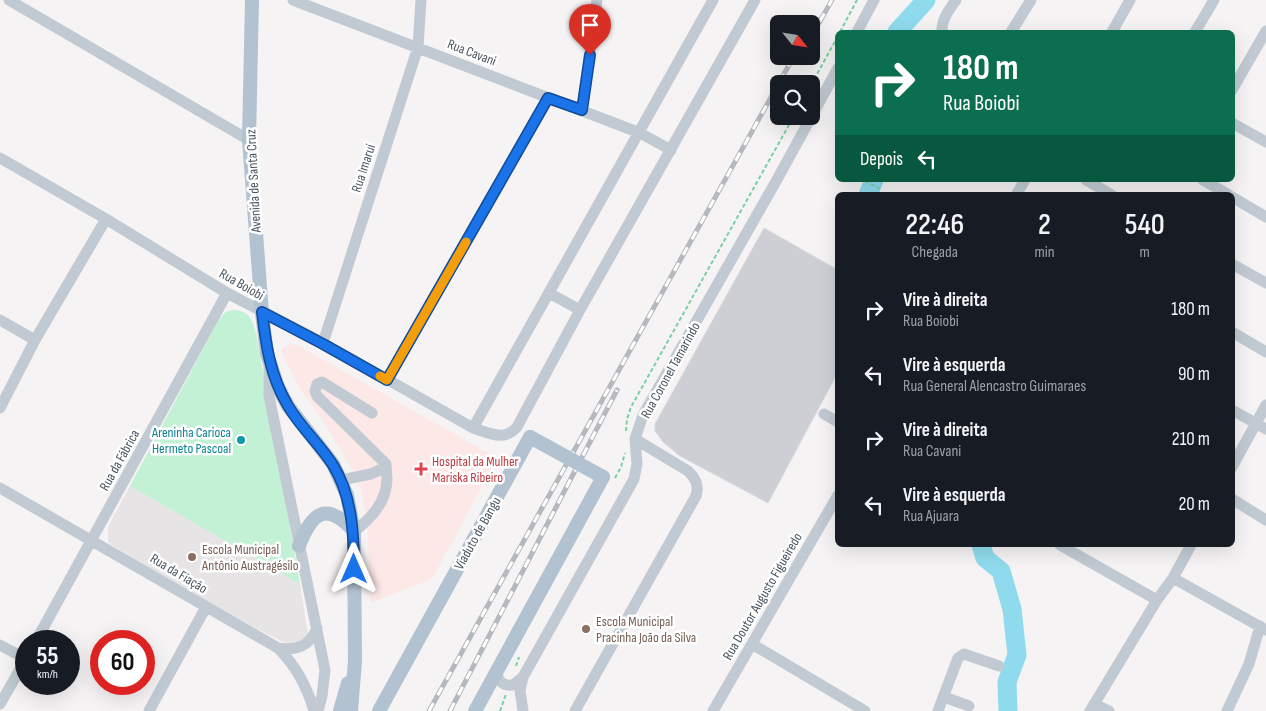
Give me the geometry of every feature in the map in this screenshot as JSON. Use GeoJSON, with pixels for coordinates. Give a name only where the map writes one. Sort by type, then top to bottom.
{"type":"FeatureCollection","features":[{"type":"Feature","properties":{"kind":"main road","name":"Avenida de Santa Cruz"},"geometry":{"type":"LineString","coordinates":[[252,0],[250,140],[262,312],[269,361],[278,388],[288,406],[333,464],[346,494],[354,532],[355,661],[351,711]]}},
{"type":"Feature","properties":{"kind":"main road","name":"Viaduto de Bangu"},"geometry":{"type":"LineString","coordinates":[[379,711],[530,437],[603,477],[498,670]]}},
{"type":"Feature","properties":{"kind":"main road"},"geometry":{"type":"LineString","coordinates":[[299,546],[308,524],[323,513],[342,519],[354,532]]}},
{"type":"Feature","properties":{"kind":"main road"},"geometry":{"type":"LineString","coordinates":[[340,711],[355,661]]}},
{"type":"Feature","properties":{"kind":"main road"},"geometry":{"type":"LineString","coordinates":[[475,711],[498,670]]}},
{"type":"Feature","properties":{"kind":"street"},"geometry":{"type":"LineString","coordinates":[[9,0],[250,140]]}},
{"type":"Feature","properties":{"kind":"street","name":"Rua Cavani"},"geometry":{"type":"LineString","coordinates":[[293,0],[640,132],[670,150]]}},
{"type":"Feature","properties":{"kind":"street","name":"Rua Imaruí"},"geometry":{"type":"LineString","coordinates":[[323,344],[418,47],[421,0]]}},
{"type":"Feature","properties":{"kind":"street"},"geometry":{"type":"LineString","coordinates":[[582,110],[597,0]]}},
{"type":"Feature","properties":{"kind":"street"},"geometry":{"type":"LineString","coordinates":[[473,428],[713,0]]}},
{"type":"Feature","properties":{"kind":"street","name":"Rua Boiobi"},"geometry":{"type":"LineString","coordinates":[[0,158],[106,219],[227,293],[473,428],[497,436],[504,436],[512,433],[517,427],[580,310],[755,0]]}},
{"type":"Feature","properties":{"kind":"street"},"geometry":{"type":"LineString","coordinates":[[858,30],[874,0]]}},
{"type":"Feature","properties":{"kind":"street"},"geometry":{"type":"LineString","coordinates":[[942,30],[945,18],[956,0]]}},
{"type":"Feature","properties":{"kind":"street"},"geometry":{"type":"LineString","coordinates":[[1015,30],[1031,0]]}},
{"type":"Feature","properties":{"kind":"street"},"geometry":{"type":"LineString","coordinates":[[1113,30],[1130,0]]}},
{"type":"Feature","properties":{"kind":"street"},"geometry":{"type":"LineString","coordinates":[[1196,30],[1214,0]]}},
{"type":"Feature","properties":{"kind":"street"},"geometry":{"type":"LineString","coordinates":[[1235,85],[1266,31]]}},
{"type":"Feature","properties":{"kind":"street","name":"Rua Coronel Tamarindo"},"geometry":{"type":"LineString","coordinates":[[523,711],[520,690],[523,677],[634,479],[637,464],[635,439],[644,415],[780,176],[835,74]]}},
{"type":"Feature","properties":{"kind":"street"},"geometry":{"type":"LineString","coordinates":[[387,380],[548,98]]}},
{"type":"Feature","properties":{"kind":"street"},"geometry":{"type":"LineString","coordinates":[[1235,125],[1266,142]]}},
{"type":"Feature","properties":{"kind":"street"},"geometry":{"type":"LineString","coordinates":[[1089,182],[1107,192]]}},
{"type":"Feature","properties":{"kind":"street"},"geometry":{"type":"LineString","coordinates":[[1206,182],[1224,192]]}},
{"type":"Feature","properties":{"kind":"street"},"geometry":{"type":"LineString","coordinates":[[1235,199],[1266,217]]}},
{"type":"Feature","properties":{"kind":"street"},"geometry":{"type":"LineString","coordinates":[[0,408],[35,340],[106,219]]}},
{"type":"Feature","properties":{"kind":"street"},"geometry":{"type":"LineString","coordinates":[[1235,266],[1266,283]]}},
{"type":"Feature","properties":{"kind":"street","name":"Rua da Fábrica"},"geometry":{"type":"LineString","coordinates":[[42,630],[227,293]]}},
{"type":"Feature","properties":{"kind":"street"},"geometry":{"type":"LineString","coordinates":[[549,293],[580,310]]}},
{"type":"Feature","properties":{"kind":"street"},"geometry":{"type":"LineString","coordinates":[[0,320],[35,340]]}},
{"type":"Feature","properties":{"kind":"street"},"geometry":{"type":"LineString","coordinates":[[1235,334],[1266,352]]}},
{"type":"Feature","properties":{"kind":"street","name":"Avenida de Santa Cruz"},"geometry":{"type":"LineString","coordinates":[[269,361],[269,396],[325,670],[318,711]]}},
{"type":"Feature","properties":{"kind":"street"},"geometry":{"type":"LineString","coordinates":[[354,532],[371,518],[382,502],[387,481],[386,468],[384,461],[316,396],[317,384],[322,382],[372,413]]}},
{"type":"Feature","properties":{"kind":"street"},"geometry":{"type":"LineString","coordinates":[[1235,461],[1266,405]]}},
{"type":"Feature","properties":{"kind":"street"},"geometry":{"type":"LineString","coordinates":[[1235,412],[1266,430]]}},
{"type":"Feature","properties":{"kind":"street"},"geometry":{"type":"LineString","coordinates":[[824,414],[835,420]]}},
{"type":"Feature","properties":{"kind":"street"},"geometry":{"type":"LineString","coordinates":[[575,711],[696,496],[698,487],[695,478],[688,471],[635,439]]}},
{"type":"Feature","properties":{"kind":"street"},"geometry":{"type":"LineString","coordinates":[[341,480],[371,474],[386,468]]}},
{"type":"Feature","properties":{"kind":"street","name":"Rua da Fiação"},"geometry":{"type":"LineString","coordinates":[[0,488],[278,648],[298,672],[306,686],[314,711]]}},
{"type":"Feature","properties":{"kind":"street","name":"Rua Doutor Augusto Figueiredo"},"geometry":{"type":"LineString","coordinates":[[713,711],[835,500]]}},
{"type":"Feature","properties":{"kind":"street"},"geometry":{"type":"LineString","coordinates":[[1235,501],[1266,520]]}},
{"type":"Feature","properties":{"kind":"street"},"geometry":{"type":"LineString","coordinates":[[1064,547],[1157,600]]}},
{"type":"Feature","properties":{"kind":"street"},"geometry":{"type":"LineString","coordinates":[[1109,711],[1092,708],[1157,600],[1173,578],[1190,547]]}},
{"type":"Feature","properties":{"kind":"street"},"geometry":{"type":"LineString","coordinates":[[1173,578],[1263,628],[1227,711]]}},
{"type":"Feature","properties":{"kind":"street"},"geometry":{"type":"LineString","coordinates":[[150,711],[206,607]]}},
{"type":"Feature","properties":{"kind":"street"},"geometry":{"type":"LineString","coordinates":[[278,648],[290,650],[308,644],[317,628]]}},
{"type":"Feature","properties":{"kind":"street"},"geometry":{"type":"LineString","coordinates":[[752,644],[864,711]]}},
{"type":"Feature","properties":{"kind":"street"},"geometry":{"type":"LineString","coordinates":[[0,645],[15,653]]}},
{"type":"Feature","properties":{"kind":"street"},"geometry":{"type":"LineString","coordinates":[[938,711],[958,658],[961,655],[999,666]]}},
{"type":"Feature","properties":{"kind":"street"},"geometry":{"type":"LineString","coordinates":[[498,670],[496,676],[499,680],[509,685],[515,684],[523,677]]}},
{"type":"Feature","properties":{"kind":"street"},"geometry":{"type":"LineString","coordinates":[[0,704],[15,678]]}},
{"type":"Feature","properties":{"kind":"street"},"geometry":{"type":"LineString","coordinates":[[944,697],[969,706]]}},
{"type":"Feature","properties":{"kind":"path"},"geometry":{"type":"LineString","coordinates":[[841,30],[857,0]]}},
{"type":"Feature","properties":{"kind":"path"},"geometry":{"type":"LineString","coordinates":[[817,75],[835,41]]}},
{"type":"Feature","properties":{"kind":"path"},"geometry":{"type":"LineString","coordinates":[[868,182],[882,190]]}},
{"type":"Feature","properties":{"kind":"shaded area","name":"Hospital da Mulher Mariska Ribeiro"},"geometry":{"type":"Polygon","coordinates":[[[292,344],[297,345],[497,458],[432,579],[371,603],[367,521],[361,489],[356,475],[322,419],[299,387],[281,352],[283,348],[292,344]]]}},
{"type":"Feature","properties":{"kind":"shaded area","name":"Escola Municipal Antônio Austragésilo"},"geometry":{"type":"Polygon","coordinates":[[[130,486],[300,584],[308,635],[302,642],[287,643],[277,639],[217,608],[108,542],[108,527],[130,486]]]}},
{"type":"Feature","properties":{"kind":"green space"},"geometry":{"type":"Polygon","coordinates":[[[233,310],[247,314],[256,333],[300,584],[130,486],[219,319],[226,312],[233,310]]]}},
{"type":"Feature","properties":{"kind":"building"},"geometry":{"type":"Polygon","coordinates":[[[764,228],[835,268],[835,378],[768,503],[680,456],[663,442],[655,431],[655,424],[764,228]]]}},
{"type":"Feature","properties":{"kind":"waterway"},"geometry":{"type":"LineString","coordinates":[[899,30],[926,0]]}},
{"type":"Feature","properties":{"kind":"waterway"},"geometry":{"type":"LineString","coordinates":[[869,192],[873,182]]}},
{"type":"Feature","properties":{"kind":"waterway"},"geometry":{"type":"LineString","coordinates":[[982,547],[985,558],[1001,571],[1012,609],[1017,655],[1007,682],[1008,711]]}},
{"type":"Feature","properties":{"kind":"railway"},"geometry":{"type":"LineString","coordinates":[[820,21],[832,0]]}},
{"type":"Feature","properties":{"kind":"railway"},"geometry":{"type":"LineString","coordinates":[[429,711],[789,65]]}},
{"type":"Feature","properties":{"kind":"railway"},"geometry":{"type":"LineString","coordinates":[[450,711],[617,390]]}},
{"type":"Feature","properties":{"kind":"slow traffic"},"geometry":{"type":"LineString","coordinates":[[380,376],[387,380],[466,242]]}},
{"type":"Feature","properties":{"kind":"place","name":"Areninha Carioca Hermeto Pascoal"},"geometry":{"type":"Point","coordinates":[241,440]}},
{"type":"Feature","properties":{"kind":"place","name":"Hospital da Mulher Mariska Ribeiro"},"geometry":{"type":"Point","coordinates":[421,469]}},
{"type":"Feature","properties":{"kind":"place","name":"Escola Municipal Antônio Austragésilo"},"geometry":{"type":"Point","coordinates":[192,557]}},
{"type":"Feature","properties":{"kind":"place","name":"Escola Municipal Pracinha João da Silva"},"geometry":{"type":"Point","coordinates":[586,629]}},
{"type":"Feature","properties":{"kind":"route"},"geometry":{"type":"LineString","coordinates":[[354,569],[354,532],[341,480],[333,464],[288,406],[278,388],[267,354],[262,312],[387,380],[548,98],[582,110],[590,55]]}}]}
